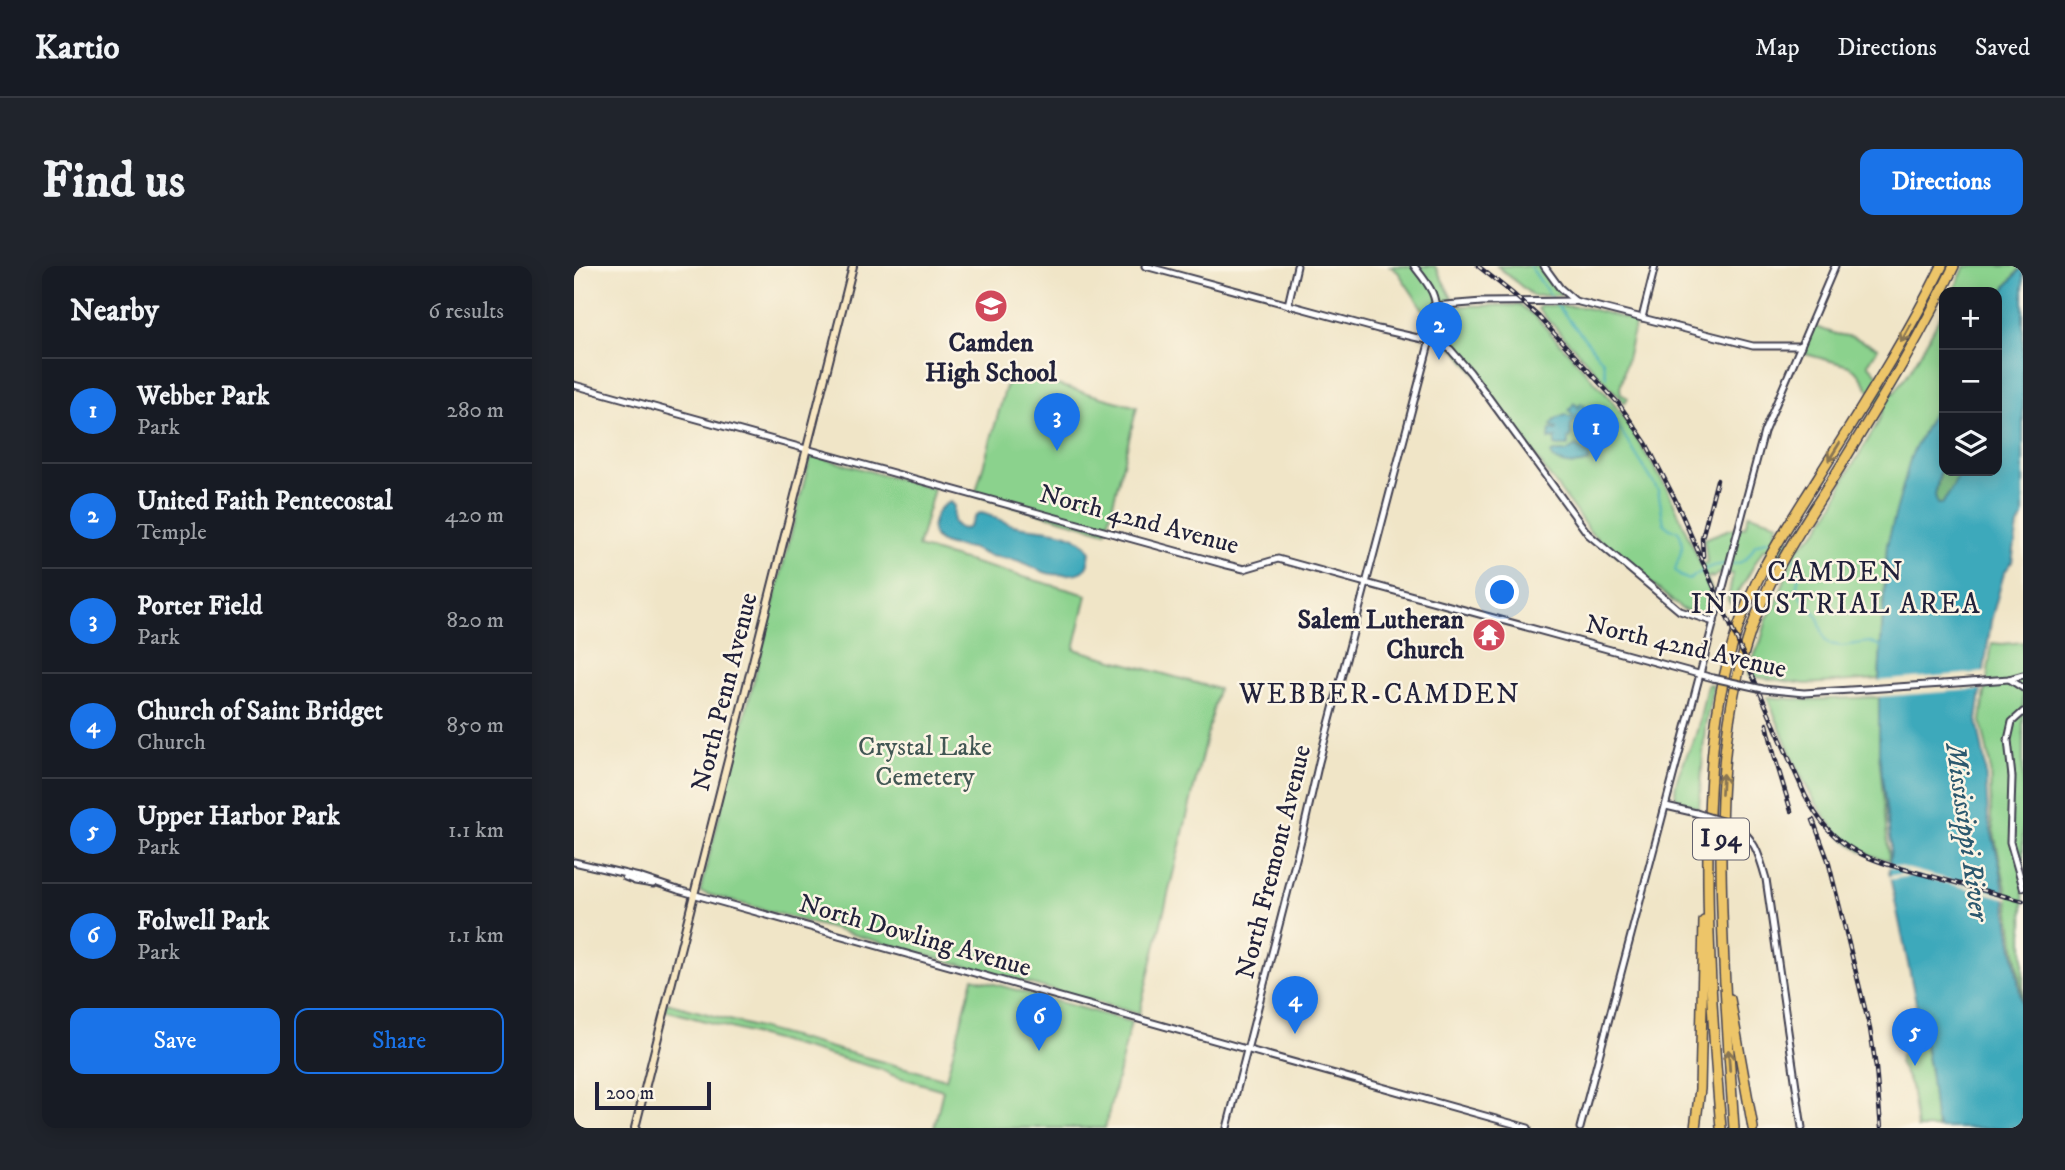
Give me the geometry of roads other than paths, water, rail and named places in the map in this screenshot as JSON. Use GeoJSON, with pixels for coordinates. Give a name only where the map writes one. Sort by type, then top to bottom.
{"type":"FeatureCollection","features":[{"type":"Feature","properties":{"kind":"highway","name":"I 94"},"geometry":{"type":"LineString","coordinates":[[1721,1128],[1707,902],[1710,767],[1717,706],[1725,671],[1737,630],[1757,580],[1880,378],[1940,266]]}},
{"type":"Feature","properties":{"kind":"highway","name":"I 94"},"geometry":{"type":"LineString","coordinates":[[1734,1128],[1722,922],[1721,804],[1724,751],[1736,682],[1750,634],[1769,586],[1930,316],[1954,266]]}},
{"type":"Feature","properties":{"kind":"highway"},"geometry":{"type":"LineString","coordinates":[[1695,1128],[1700,1089],[1702,929],[1707,902]]}},
{"type":"Feature","properties":{"kind":"highway"},"geometry":{"type":"LineString","coordinates":[[1722,922],[1733,1017],[1754,1128]]}},
{"type":"Feature","properties":{"kind":"main road","name":"North Penn Avenue"},"geometry":{"type":"LineString","coordinates":[[635,1128],[853,266]]}},
{"type":"Feature","properties":{"kind":"street"},"geometry":{"type":"LineString","coordinates":[[1144,266],[1443,345],[1456,354],[1588,534],[1680,611],[1714,622]]}},
{"type":"Feature","properties":{"kind":"street"},"geometry":{"type":"LineString","coordinates":[[1288,305],[1297,266]]}},
{"type":"Feature","properties":{"kind":"street"},"geometry":{"type":"LineString","coordinates":[[1414,266],[1434,294],[1435,306],[1482,302],[1575,301],[1754,346],[1801,346]]}},
{"type":"Feature","properties":{"kind":"street"},"geometry":{"type":"LineString","coordinates":[[1544,266],[1560,288],[1575,301]]}},
{"type":"Feature","properties":{"kind":"street"},"geometry":{"type":"LineString","coordinates":[[1642,318],[1655,266]]}},
{"type":"Feature","properties":{"kind":"street"},"geometry":{"type":"LineString","coordinates":[[1580,1128],[1606,1019],[1611,1010],[1636,906],[1666,806],[1764,432],[1835,266]]}},
{"type":"Feature","properties":{"kind":"street","name":"North Fremont Avenue"},"geometry":{"type":"LineString","coordinates":[[1227,1128],[1319,762],[1430,341],[1435,321],[1435,306]]}},
{"type":"Feature","properties":{"kind":"street","name":"North 42nd Avenue"},"geometry":{"type":"LineString","coordinates":[[574,385],[1231,566],[1244,569],[1278,559],[1713,678],[1763,689],[1804,693],[2023,676]]}},
{"type":"Feature","properties":{"kind":"street"},"geometry":{"type":"LineString","coordinates":[[2009,679],[2023,688]]}},
{"type":"Feature","properties":{"kind":"street"},"geometry":{"type":"LineString","coordinates":[[2023,712],[2012,722],[2008,740],[2012,777],[2010,842],[2023,887]]}},
{"type":"Feature","properties":{"kind":"street"},"geometry":{"type":"LineString","coordinates":[[1666,806],[1731,824],[1746,834],[1755,845],[1766,879],[1802,1128]]}},
{"type":"Feature","properties":{"kind":"street","name":"North Dowling Avenue"},"geometry":{"type":"LineString","coordinates":[[574,862],[1528,1128]]}},
{"type":"Feature","properties":{"kind":"water","name":"Mississippi River"},"geometry":{"type":"Polygon","coordinates":[[[2023,266],[2023,517],[2018,526],[2012,562],[2004,573],[1991,621],[1977,720],[1985,763],[1988,818],[2000,866],[2023,1013],[2023,1128],[1939,1128],[1935,1119],[1930,1070],[1889,872],[1891,845],[1879,753],[1879,679],[1887,545],[1911,456],[1939,401],[1939,476],[1935,495],[1937,504],[1941,504],[1947,497],[1958,476],[2002,476],[2002,292],[2023,266]]]}},
{"type":"Feature","properties":{"kind":"water"},"geometry":{"type":"Polygon","coordinates":[[[1574,403],[1578,407],[1581,403],[1584,410],[1571,425],[1568,446],[1555,446],[1556,438],[1549,439],[1550,429],[1557,429],[1551,425],[1565,415],[1571,418],[1573,416],[1569,411],[1574,403]]]}},
{"type":"Feature","properties":{"kind":"water"},"geometry":{"type":"Polygon","coordinates":[[[1576,446],[1590,455],[1589,462],[1560,463],[1552,458],[1553,452],[1566,452],[1576,446]]]}},
{"type":"Feature","properties":{"kind":"water"},"geometry":{"type":"Polygon","coordinates":[[[950,502],[954,506],[953,522],[961,529],[968,528],[977,514],[981,513],[1013,525],[1075,537],[1090,551],[1086,567],[1073,574],[1059,575],[1040,571],[1018,561],[943,543],[933,535],[933,524],[939,510],[950,502]]]}},
{"type":"Feature","properties":{"kind":"waterway"},"geometry":{"type":"LineString","coordinates":[[1530,266],[1553,300]]}},
{"type":"Feature","properties":{"kind":"waterway"},"geometry":{"type":"LineString","coordinates":[[1556,304],[1603,361],[1606,377]]}},
{"type":"Feature","properties":{"kind":"waterway"},"geometry":{"type":"LineString","coordinates":[[1605,405],[1658,490],[1664,524],[1678,531],[1681,536],[1681,550],[1675,570],[1689,580],[1706,569],[1727,564]]}},
{"type":"Feature","properties":{"kind":"waterway"},"geometry":{"type":"LineString","coordinates":[[1733,564],[1744,560],[1755,545],[1768,540],[1772,543]]}},
{"type":"Feature","properties":{"kind":"waterway"},"geometry":{"type":"LineString","coordinates":[[1791,556],[1798,567],[1796,591],[1817,615],[1825,640],[1829,644],[1842,646],[1869,642],[1881,647]]}},
{"type":"Feature","properties":{"kind":"railway"},"geometry":{"type":"LineString","coordinates":[[1478,266],[1539,317],[1619,404],[1646,443],[1675,499],[1816,815],[1842,842],[1873,859],[2023,901]]}},
{"type":"Feature","properties":{"kind":"railway"},"geometry":{"type":"LineString","coordinates":[[1703,556],[1702,538],[1717,480]]}},
{"type":"Feature","properties":{"kind":"railway"},"geometry":{"type":"LineString","coordinates":[[1767,724],[1791,811]]}},
{"type":"Feature","properties":{"kind":"railway"},"geometry":{"type":"LineString","coordinates":[[1813,820],[1828,860],[1870,1029],[1881,1128]]}},
{"type":"Feature","properties":{"kind":"place","name":"Camden High School"},"geometry":{"type":"Point","coordinates":[991,306]}},
{"type":"Feature","properties":{"kind":"place","name":"United Faith Pentecostal"},"geometry":{"type":"Point","coordinates":[1439,360]}},
{"type":"Feature","properties":{"kind":"place","name":"Porter Field"},"geometry":{"type":"Point","coordinates":[1057,451]}},
{"type":"Feature","properties":{"kind":"place","name":"Webber Park"},"geometry":{"type":"Point","coordinates":[1596,462]}},
{"type":"Feature","properties":{"kind":"place","name":"Salem Lutheran Church"},"geometry":{"type":"Point","coordinates":[1489,635]}},
{"type":"Feature","properties":{"kind":"place","name":"Church of Saint Bridget"},"geometry":{"type":"Point","coordinates":[1295,1034]}},
{"type":"Feature","properties":{"kind":"place","name":"Folwell Park"},"geometry":{"type":"Point","coordinates":[1039,1051]}},
{"type":"Feature","properties":{"kind":"place","name":"Upper Harbor Park"},"geometry":{"type":"Point","coordinates":[1915,1066]}},
{"type":"Feature","properties":{"kind":"district","name":"CAMDEN INDUSTRIAL AREA"},"geometry":{"type":"Point","coordinates":[1836,588]}},
{"type":"Feature","properties":{"kind":"district","name":"WEBBER-CAMDEN"},"geometry":{"type":"Point","coordinates":[1380,694]}},
{"type":"Feature","properties":{"kind":"park label","name":"Crystal Lake Cemetery"},"geometry":{"type":"Point","coordinates":[925,762]}}]}
